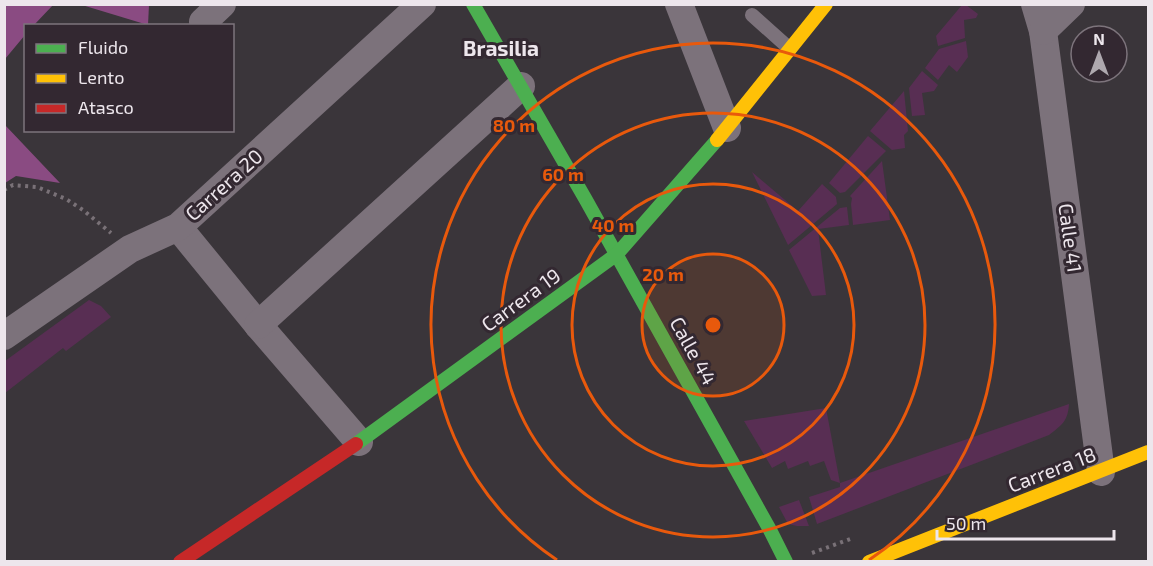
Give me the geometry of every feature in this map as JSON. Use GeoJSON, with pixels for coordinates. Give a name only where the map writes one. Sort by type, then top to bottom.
{"type":"FeatureCollection","features":[{"type":"Feature","properties":{"kind":"main road","name":"Calle 44"},"geometry":{"type":"LineString","coordinates":[[473,4],[617,254],[786,561]]}},
{"type":"Feature","properties":{"kind":"main road","name":"Carrera 19"},"geometry":{"type":"LineString","coordinates":[[180,561],[359,442],[617,254],[727,128],[826,4]]}},
{"type":"Feature","properties":{"kind":"main road","name":"Carrera 18"},"geometry":{"type":"LineString","coordinates":[[869,561],[1149,452]]}},
{"type":"Feature","properties":{"kind":"street","name":"Carrera 20"},"geometry":{"type":"LineString","coordinates":[[4,336],[130,249],[178,227],[422,4]]}},
{"type":"Feature","properties":{"kind":"street"},"geometry":{"type":"LineString","coordinates":[[679,4],[727,128]]}},
{"type":"Feature","properties":{"kind":"street"},"geometry":{"type":"LineString","coordinates":[[1039,18],[1071,4]]}},
{"type":"Feature","properties":{"kind":"street","name":"Calle 41"},"geometry":{"type":"LineString","coordinates":[[1039,18],[1101,472]]}},
{"type":"Feature","properties":{"kind":"street"},"geometry":{"type":"LineString","coordinates":[[258,325],[521,86]]}},
{"type":"Feature","properties":{"kind":"street"},"geometry":{"type":"LineString","coordinates":[[178,227],[258,325],[359,442]]}},
{"type":"Feature","properties":{"kind":"lane"},"geometry":{"type":"LineString","coordinates":[[752,15],[790,49]]}},
{"type":"Feature","properties":{"kind":"path"},"geometry":{"type":"LineString","coordinates":[[4,190],[13,185],[38,187],[66,199],[130,249]]}},
{"type":"Feature","properties":{"kind":"shaded area"},"geometry":{"type":"Polygon","coordinates":[[[5,4],[53,5],[35,24],[24,24],[24,36],[5,59],[5,4]]]}},
{"type":"Feature","properties":{"kind":"shaded area"},"geometry":{"type":"Polygon","coordinates":[[[82,5],[149,5],[148,24],[82,5]]]}},
{"type":"Feature","properties":{"kind":"shaded area"},"geometry":{"type":"Polygon","coordinates":[[[962,5],[966,5],[978,14],[976,18],[964,20],[965,38],[938,46],[936,36],[962,5]]]}},
{"type":"Feature","properties":{"kind":"shaded area"},"geometry":{"type":"Polygon","coordinates":[[[966,41],[968,57],[957,72],[949,65],[938,80],[925,68],[939,49],[966,41]]]}},
{"type":"Feature","properties":{"kind":"shaded area"},"geometry":{"type":"Polygon","coordinates":[[[922,71],[938,85],[934,91],[922,93],[925,115],[912,116],[909,88],[922,71]]]}},
{"type":"Feature","properties":{"kind":"shaded area"},"geometry":{"type":"Polygon","coordinates":[[[904,91],[908,131],[904,135],[905,148],[892,150],[870,131],[904,91]]]}},
{"type":"Feature","properties":{"kind":"shaded area"},"geometry":{"type":"Polygon","coordinates":[[[4,125],[60,183],[16,176],[5,183],[4,125]]]}},
{"type":"Feature","properties":{"kind":"shaded area"},"geometry":{"type":"Polygon","coordinates":[[[868,136],[886,151],[845,192],[840,193],[829,183],[868,136]]]}},
{"type":"Feature","properties":{"kind":"shaded area"},"geometry":{"type":"Polygon","coordinates":[[[882,161],[890,220],[853,225],[850,196],[882,161]]]}},
{"type":"Feature","properties":{"kind":"shaded area"},"geometry":{"type":"Polygon","coordinates":[[[752,172],[798,211],[822,184],[836,197],[837,204],[788,245],[752,172]]]}},
{"type":"Feature","properties":{"kind":"shaded area"},"geometry":{"type":"Polygon","coordinates":[[[847,207],[849,225],[818,229],[826,295],[812,296],[789,250],[840,208],[847,207]]]}},
{"type":"Feature","properties":{"kind":"shaded area"},"geometry":{"type":"Polygon","coordinates":[[[89,300],[101,306],[111,317],[66,351],[63,348],[5,393],[5,361],[89,300]]]}},
{"type":"Feature","properties":{"kind":"shaded area"},"geometry":{"type":"Polygon","coordinates":[[[1069,404],[1063,422],[1049,435],[817,524],[809,497],[840,487],[840,483],[1069,404]]]}},
{"type":"Feature","properties":{"kind":"shaded area"},"geometry":{"type":"Polygon","coordinates":[[[826,408],[840,483],[831,480],[824,461],[810,466],[808,461],[788,469],[785,461],[772,468],[744,421],[826,408]]]}},
{"type":"Feature","properties":{"kind":"shaded area"},"geometry":{"type":"Polygon","coordinates":[[[799,500],[809,526],[788,524],[779,507],[799,500]]]}},
{"type":"Feature","properties":{"kind":"traffic: fast"},"geometry":{"type":"LineString","coordinates":[[473,4],[586,200],[786,562]]}},
{"type":"Feature","properties":{"kind":"traffic: fast"},"geometry":{"type":"LineString","coordinates":[[356,444],[617,254],[717,140]]}},
{"type":"Feature","properties":{"kind":"traffic: slow"},"geometry":{"type":"LineString","coordinates":[[717,140],[826,4]]}},
{"type":"Feature","properties":{"kind":"traffic: slow"},"geometry":{"type":"LineString","coordinates":[[869,562],[1148,452]]}},
{"type":"Feature","properties":{"kind":"traffic: jam"},"geometry":{"type":"LineString","coordinates":[[180,562],[356,444]]}},
{"type":"Feature","properties":{"kind":"district","name":"Brasilia"},"geometry":{"type":"Point","coordinates":[501,49]}}]}
